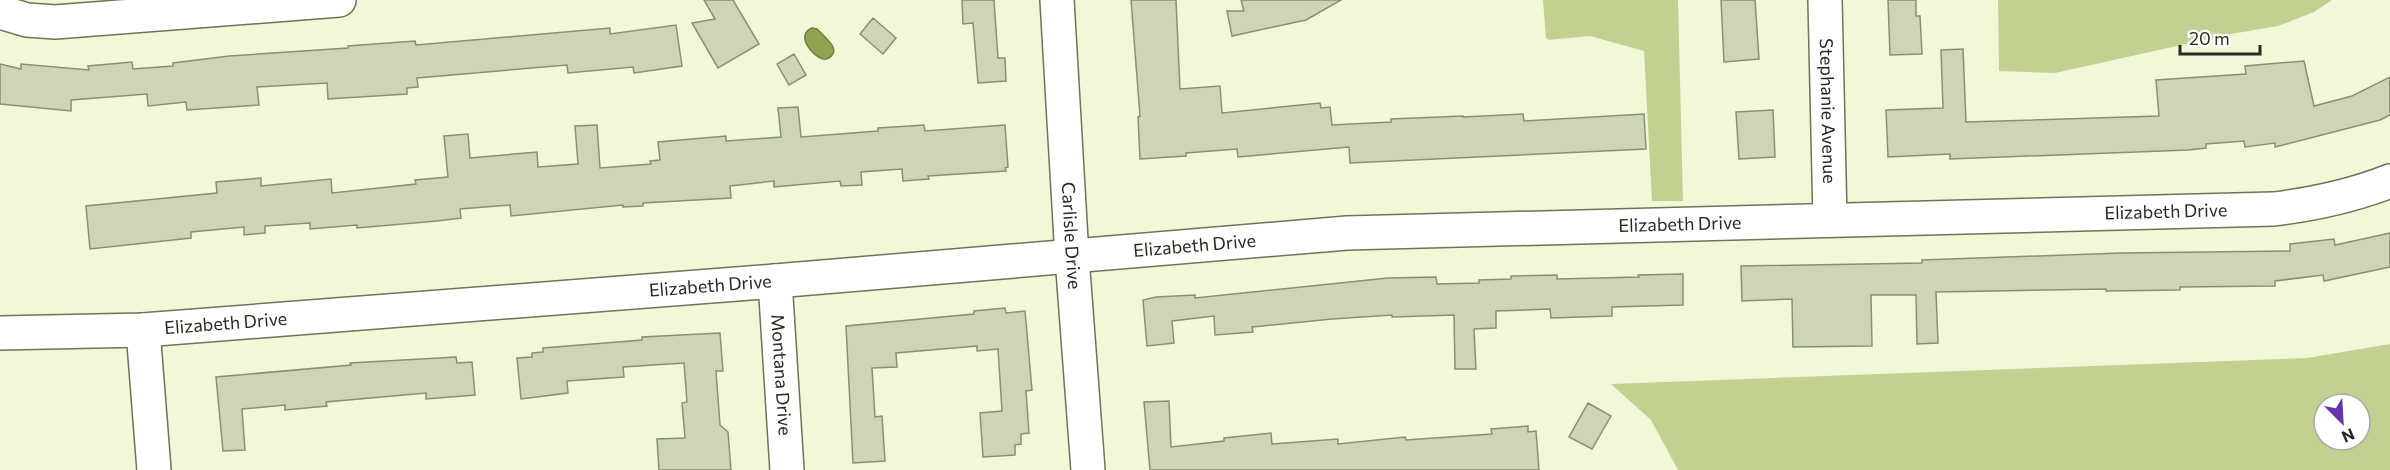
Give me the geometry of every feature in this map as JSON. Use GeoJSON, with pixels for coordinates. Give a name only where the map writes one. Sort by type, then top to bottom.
{"type":"FeatureCollection","features":[{"type":"Feature","properties":{"kind":"street"},"geometry":{"type":"LineString","coordinates":[[0,12],[27,20],[55,22],[339,0]]}},
{"type":"Feature","properties":{"kind":"street","name":"Carlisle Drive"},"geometry":{"type":"LineString","coordinates":[[1058,0],[1072,257],[1088,470]]}},
{"type":"Feature","properties":{"kind":"street","name":"Stephanie Avenue"},"geometry":{"type":"LineString","coordinates":[[1825,0],[1830,220]]}},
{"type":"Feature","properties":{"kind":"street","name":"Elizabeth Drive"},"geometry":{"type":"LineString","coordinates":[[0,333],[143,330],[775,281],[1347,233],[2274,210],[2319,203],[2360,193],[2390,181]]}},
{"type":"Feature","properties":{"kind":"street","name":"Montana Drive"},"geometry":{"type":"LineString","coordinates":[[775,281],[787,470]]}},
{"type":"Feature","properties":{"kind":"street"},"geometry":{"type":"LineString","coordinates":[[143,330],[154,470]]}},
{"type":"Feature","properties":{"kind":"shaded area"},"geometry":{"type":"Polygon","coordinates":[[[1543,0],[1678,0],[1683,201],[1652,201],[1644,51],[1590,36],[1549,40],[1546,38],[1543,0]]]}},
{"type":"Feature","properties":{"kind":"shaded area"},"geometry":{"type":"Polygon","coordinates":[[[1998,0],[2332,0],[2314,12],[2278,26],[2231,34],[2055,73],[1999,71],[1998,0]]]}},
{"type":"Feature","properties":{"kind":"shaded area"},"geometry":{"type":"Polygon","coordinates":[[[812,28],[817,29],[832,45],[834,52],[830,57],[823,59],[810,50],[805,35],[812,28]]]}},
{"type":"Feature","properties":{"kind":"shaded area"},"geometry":{"type":"Polygon","coordinates":[[[2390,344],[2390,470],[1678,470],[1651,420],[1611,384],[2307,358],[2390,344]]]}},
{"type":"Feature","properties":{"kind":"building"},"geometry":{"type":"Polygon","coordinates":[[[704,0],[733,0],[759,44],[718,68],[692,23],[715,19],[704,0]]]}},
{"type":"Feature","properties":{"kind":"building"},"geometry":{"type":"Polygon","coordinates":[[[962,0],[994,0],[998,58],[1005,58],[1006,81],[978,83],[973,23],[963,24],[962,0]]]}},
{"type":"Feature","properties":{"kind":"building"},"geometry":{"type":"Polygon","coordinates":[[[1131,0],[1176,0],[1180,89],[1220,86],[1222,113],[1320,103],[1321,108],[1330,107],[1332,125],[1391,122],[1391,119],[1463,116],[1523,114],[1524,121],[1644,114],[1646,149],[1350,163],[1349,147],[1238,157],[1237,149],[1140,159],[1138,117],[1140,116],[1131,0]]]}},
{"type":"Feature","properties":{"kind":"building"},"geometry":{"type":"Polygon","coordinates":[[[1241,0],[1341,0],[1306,20],[1232,36],[1227,11],[1244,11],[1241,0]]]}},
{"type":"Feature","properties":{"kind":"building"},"geometry":{"type":"Polygon","coordinates":[[[1721,0],[1755,0],[1759,59],[1724,62],[1721,0]]]}},
{"type":"Feature","properties":{"kind":"building"},"geometry":{"type":"Polygon","coordinates":[[[1888,0],[1916,0],[1916,16],[1920,16],[1922,54],[1890,55],[1888,0]]]}},
{"type":"Feature","properties":{"kind":"building"},"geometry":{"type":"Polygon","coordinates":[[[873,18],[896,38],[883,54],[860,34],[873,18]]]}},
{"type":"Feature","properties":{"kind":"building"},"geometry":{"type":"Polygon","coordinates":[[[676,25],[682,66],[634,73],[633,67],[568,73],[567,65],[417,78],[418,87],[407,88],[407,94],[328,99],[327,83],[257,87],[259,105],[187,110],[186,102],[148,106],[147,94],[71,100],[71,111],[0,104],[0,64],[21,69],[21,64],[89,70],[88,66],[132,62],[133,69],[173,66],[173,63],[229,56],[348,48],[348,46],[415,41],[416,45],[610,28],[610,34],[676,25]]]}},
{"type":"Feature","properties":{"kind":"building"},"geometry":{"type":"Polygon","coordinates":[[[1963,49],[1966,122],[2159,116],[2156,80],[2246,74],[2245,66],[2304,61],[2314,106],[2352,96],[2390,77],[2390,115],[2380,120],[2275,147],[2275,143],[2245,147],[2244,141],[2206,144],[2206,148],[2188,150],[1950,159],[1950,154],[1888,157],[1886,110],[1943,108],[1941,50],[1963,49]]]}},
{"type":"Feature","properties":{"kind":"building"},"geometry":{"type":"Polygon","coordinates":[[[794,54],[806,75],[789,85],[777,64],[794,54]]]}},
{"type":"Feature","properties":{"kind":"building"},"geometry":{"type":"Polygon","coordinates":[[[798,107],[801,137],[924,125],[925,131],[1005,125],[1008,167],[1005,168],[1006,171],[928,176],[929,179],[903,181],[902,169],[861,172],[862,185],[841,186],[840,181],[774,187],[774,181],[730,186],[731,198],[643,203],[643,206],[623,207],[623,205],[511,216],[510,205],[460,209],[461,218],[437,221],[357,228],[357,225],[310,229],[310,223],[265,226],[265,233],[244,235],[244,227],[191,232],[191,238],[90,249],[86,206],[217,193],[216,182],[261,178],[261,186],[331,179],[332,193],[416,184],[415,180],[448,177],[444,136],[468,134],[470,158],[537,152],[538,167],[578,164],[575,126],[597,125],[600,168],[651,164],[650,161],[660,160],[658,142],[726,136],[726,141],[781,137],[778,108],[798,107]]]}},
{"type":"Feature","properties":{"kind":"building"},"geometry":{"type":"Polygon","coordinates":[[[1773,110],[1775,157],[1739,159],[1736,112],[1773,110]]]}},
{"type":"Feature","properties":{"kind":"building"},"geometry":{"type":"Polygon","coordinates":[[[2390,233],[2390,267],[2324,281],[2323,275],[2275,281],[2275,286],[2180,287],[2180,290],[1936,292],[1938,343],[1917,344],[1916,295],[1871,295],[1872,346],[1793,347],[1792,299],[1742,301],[1741,266],[1922,263],[1922,260],[2121,253],[2290,251],[2290,244],[2334,239],[2335,245],[2390,233]]]}},
{"type":"Feature","properties":{"kind":"building"},"geometry":{"type":"Polygon","coordinates":[[[1683,274],[1683,305],[1612,307],[1612,316],[1551,318],[1550,309],[1496,311],[1496,328],[1474,329],[1476,369],[1455,369],[1454,315],[1392,317],[1392,315],[1332,319],[1252,327],[1253,332],[1215,335],[1214,316],[1172,321],[1174,343],[1147,346],[1143,300],[1156,297],[1195,295],[1195,298],[1388,278],[1436,277],[1437,284],[1479,283],[1479,280],[1511,279],[1511,276],[1557,275],[1557,279],[1683,274]]]}},
{"type":"Feature","properties":{"kind":"building"},"geometry":{"type":"Polygon","coordinates":[[[1005,308],[1006,313],[1025,311],[1032,390],[1026,391],[1029,433],[1021,434],[1021,444],[1015,445],[1015,455],[983,457],[980,413],[1002,411],[998,349],[977,351],[977,346],[896,353],[897,367],[872,368],[875,417],[882,416],[885,461],[853,463],[846,326],[974,314],[974,311],[1005,308]]]}},
{"type":"Feature","properties":{"kind":"building"},"geometry":{"type":"Polygon","coordinates":[[[720,333],[723,371],[716,371],[720,425],[728,432],[731,470],[659,470],[657,439],[685,438],[682,403],[687,402],[684,363],[623,367],[624,377],[567,381],[568,393],[521,399],[517,358],[532,357],[532,353],[543,352],[543,348],[642,340],[642,337],[720,333]]]}},
{"type":"Feature","properties":{"kind":"building"},"geometry":{"type":"Polygon","coordinates":[[[456,357],[457,363],[472,362],[475,395],[426,399],[426,393],[326,402],[327,406],[285,410],[285,405],[242,409],[245,450],[223,451],[216,377],[351,365],[350,363],[456,357]]]}},
{"type":"Feature","properties":{"kind":"building"},"geometry":{"type":"Polygon","coordinates":[[[1169,401],[1171,447],[1271,433],[1272,444],[1338,439],[1338,444],[1405,437],[1406,440],[1492,434],[1491,429],[1528,426],[1528,432],[1536,431],[1539,470],[1150,470],[1144,402],[1169,401]]]}},
{"type":"Feature","properties":{"kind":"building"},"geometry":{"type":"Polygon","coordinates":[[[1588,403],[1611,416],[1592,449],[1569,437],[1588,403]]]}}]}
